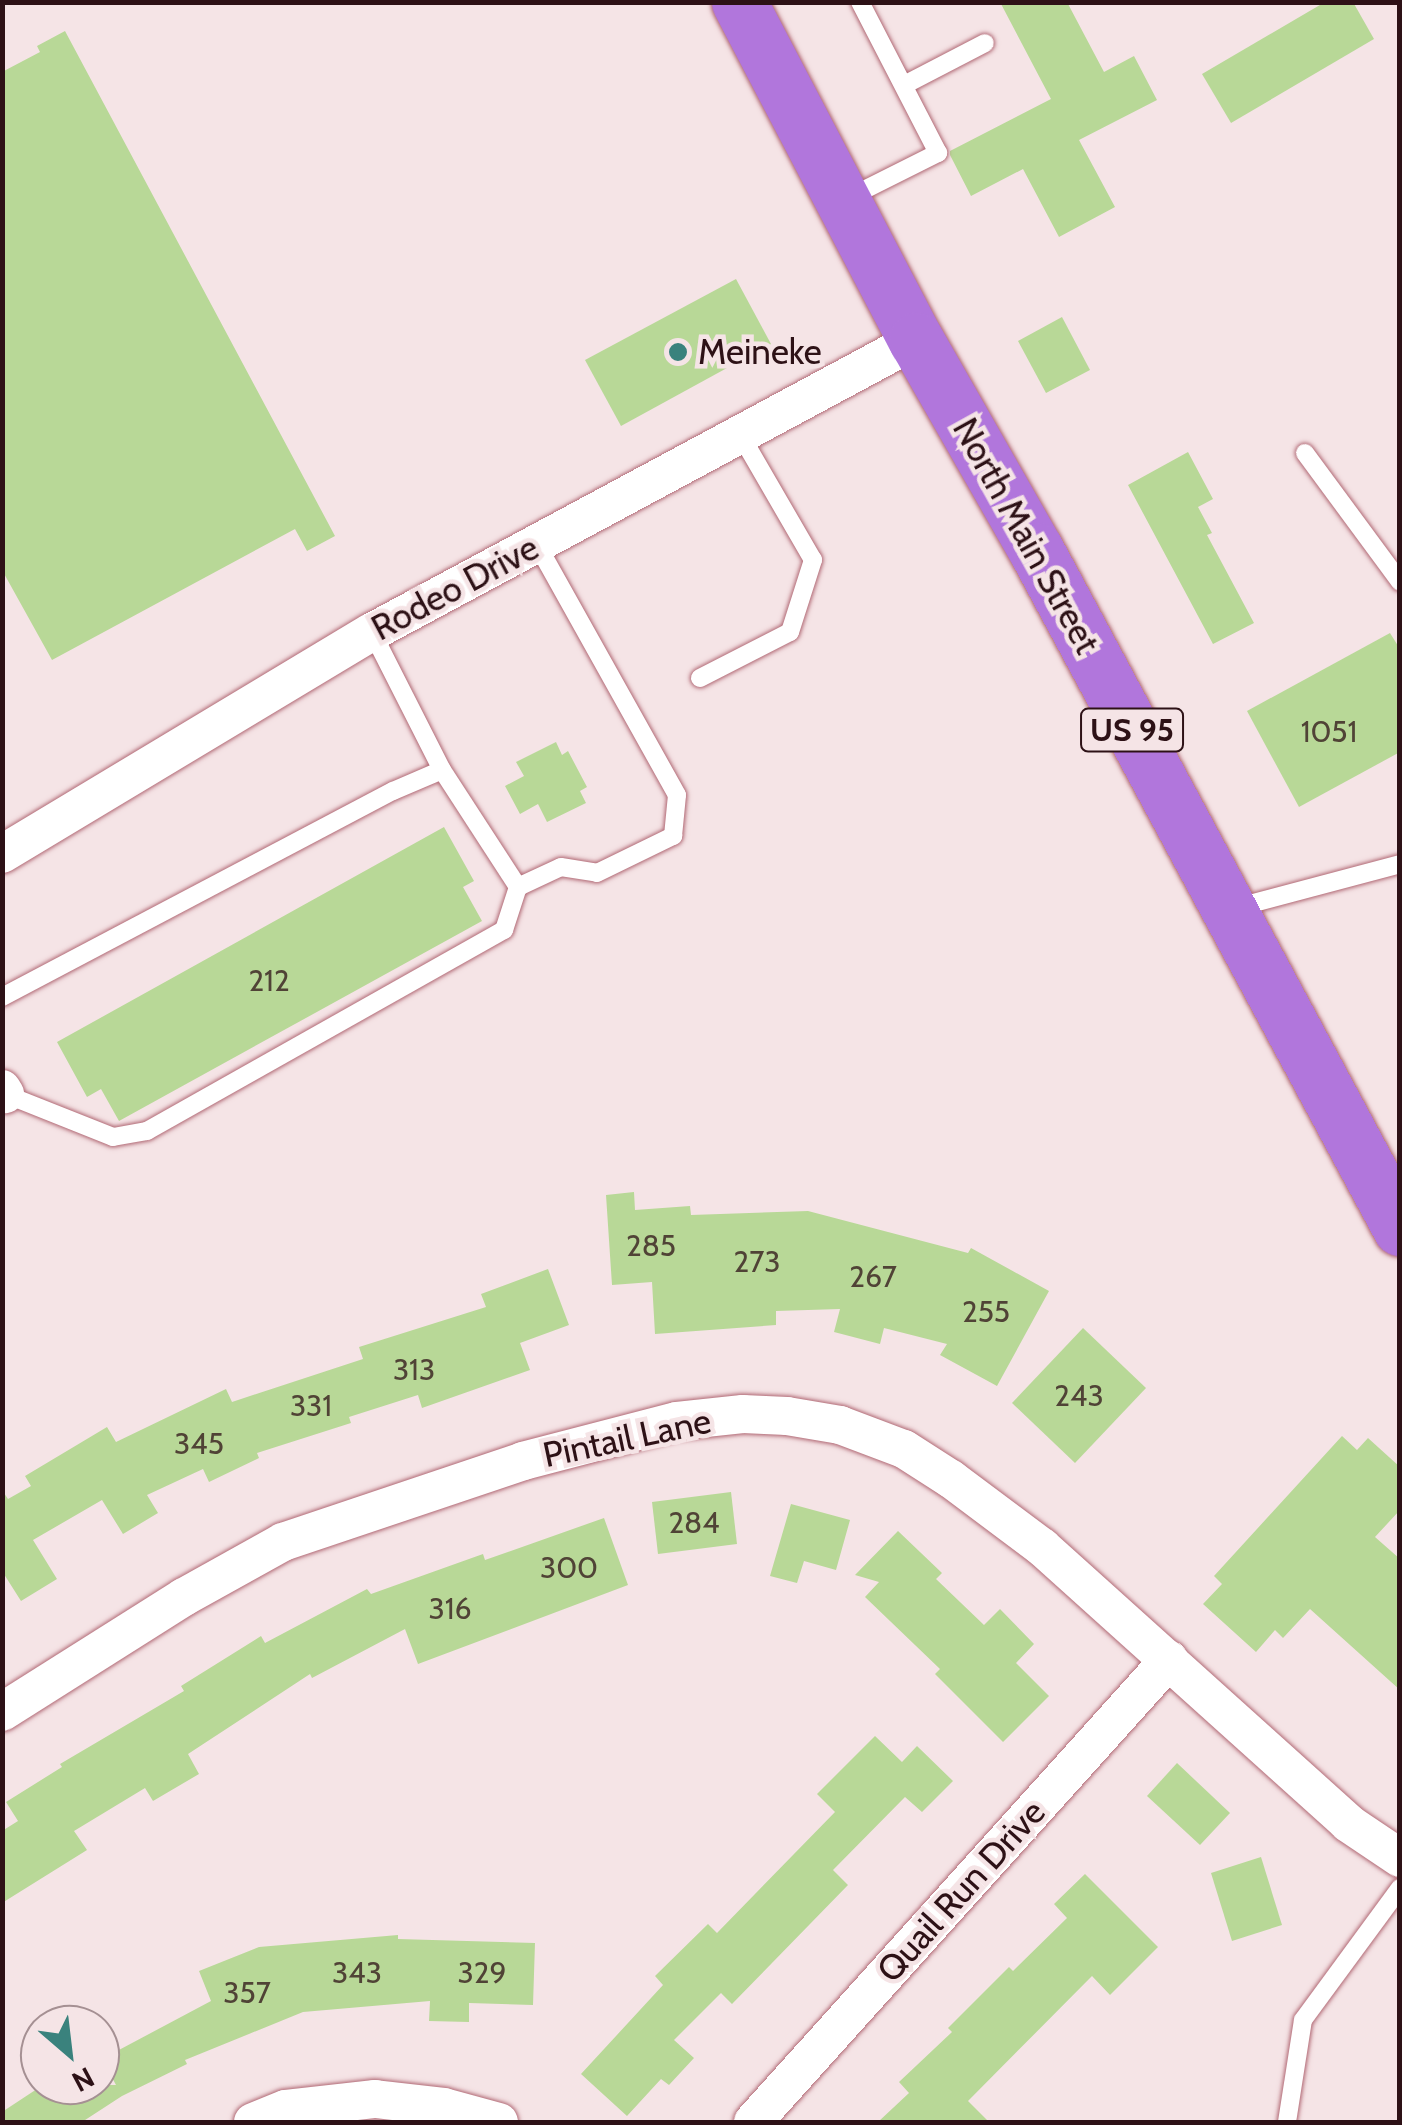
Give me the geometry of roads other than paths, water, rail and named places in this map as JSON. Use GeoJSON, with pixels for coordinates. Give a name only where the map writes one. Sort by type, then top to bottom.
{"type":"FeatureCollection","features":[{"type":"Feature","properties":{"kind":"highway","name":"North Main Street"},"geometry":{"type":"LineString","coordinates":[[749,6],[916,340],[1036,550],[1400,1228]]}},
{"type":"Feature","properties":{"kind":"street","name":"Rodeo Drive"},"geometry":{"type":"LineString","coordinates":[[2,854],[372,632],[916,340]]}},
{"type":"Feature","properties":{"kind":"street","name":"Pintail Lane"},"geometry":{"type":"LineString","coordinates":[[2,1712],[184,1597],[282,1542],[523,1461],[677,1421],[743,1414],[840,1425],[904,1449],[1042,1548],[1348,1823],[1400,1858]]}},
{"type":"Feature","properties":{"kind":"street","name":"Quail Run Drive"},"geometry":{"type":"LineString","coordinates":[[753,2122],[1170,1660]]}},
{"type":"Feature","properties":{"kind":"street"},"geometry":{"type":"LineString","coordinates":[[254,2122],[286,2108],[375,2099],[444,2107],[499,2122]]}},
{"type":"Feature","properties":{"kind":"lane"},"geometry":{"type":"LineString","coordinates":[[844,201],[938,153],[860,2]]}},
{"type":"Feature","properties":{"kind":"lane"},"geometry":{"type":"LineString","coordinates":[[904,85],[985,44]]}},
{"type":"Feature","properties":{"kind":"lane"},"geometry":{"type":"LineString","coordinates":[[700,678],[790,632],[813,560],[742,436]]}},
{"type":"Feature","properties":{"kind":"lane"},"geometry":{"type":"LineString","coordinates":[[1305,452],[1400,582]]}},
{"type":"Feature","properties":{"kind":"lane"},"geometry":{"type":"LineString","coordinates":[[4,1091],[113,1137],[146,1131],[504,930],[518,887],[561,867],[597,873],[673,836],[677,795],[537,544]]}},
{"type":"Feature","properties":{"kind":"lane"},"geometry":{"type":"LineString","coordinates":[[372,632],[442,770],[518,887]]}},
{"type":"Feature","properties":{"kind":"lane"},"geometry":{"type":"LineString","coordinates":[[2,998],[393,791],[442,770]]}},
{"type":"Feature","properties":{"kind":"lane"},"geometry":{"type":"LineString","coordinates":[[1229,910],[1400,864]]}},
{"type":"Feature","properties":{"kind":"lane"},"geometry":{"type":"LineString","coordinates":[[1287,2122],[1302,2020],[1400,1888]]}},
{"type":"Feature","properties":{"kind":"place","name":"Meineke"},"geometry":{"type":"Point","coordinates":[678,352]}}]}
